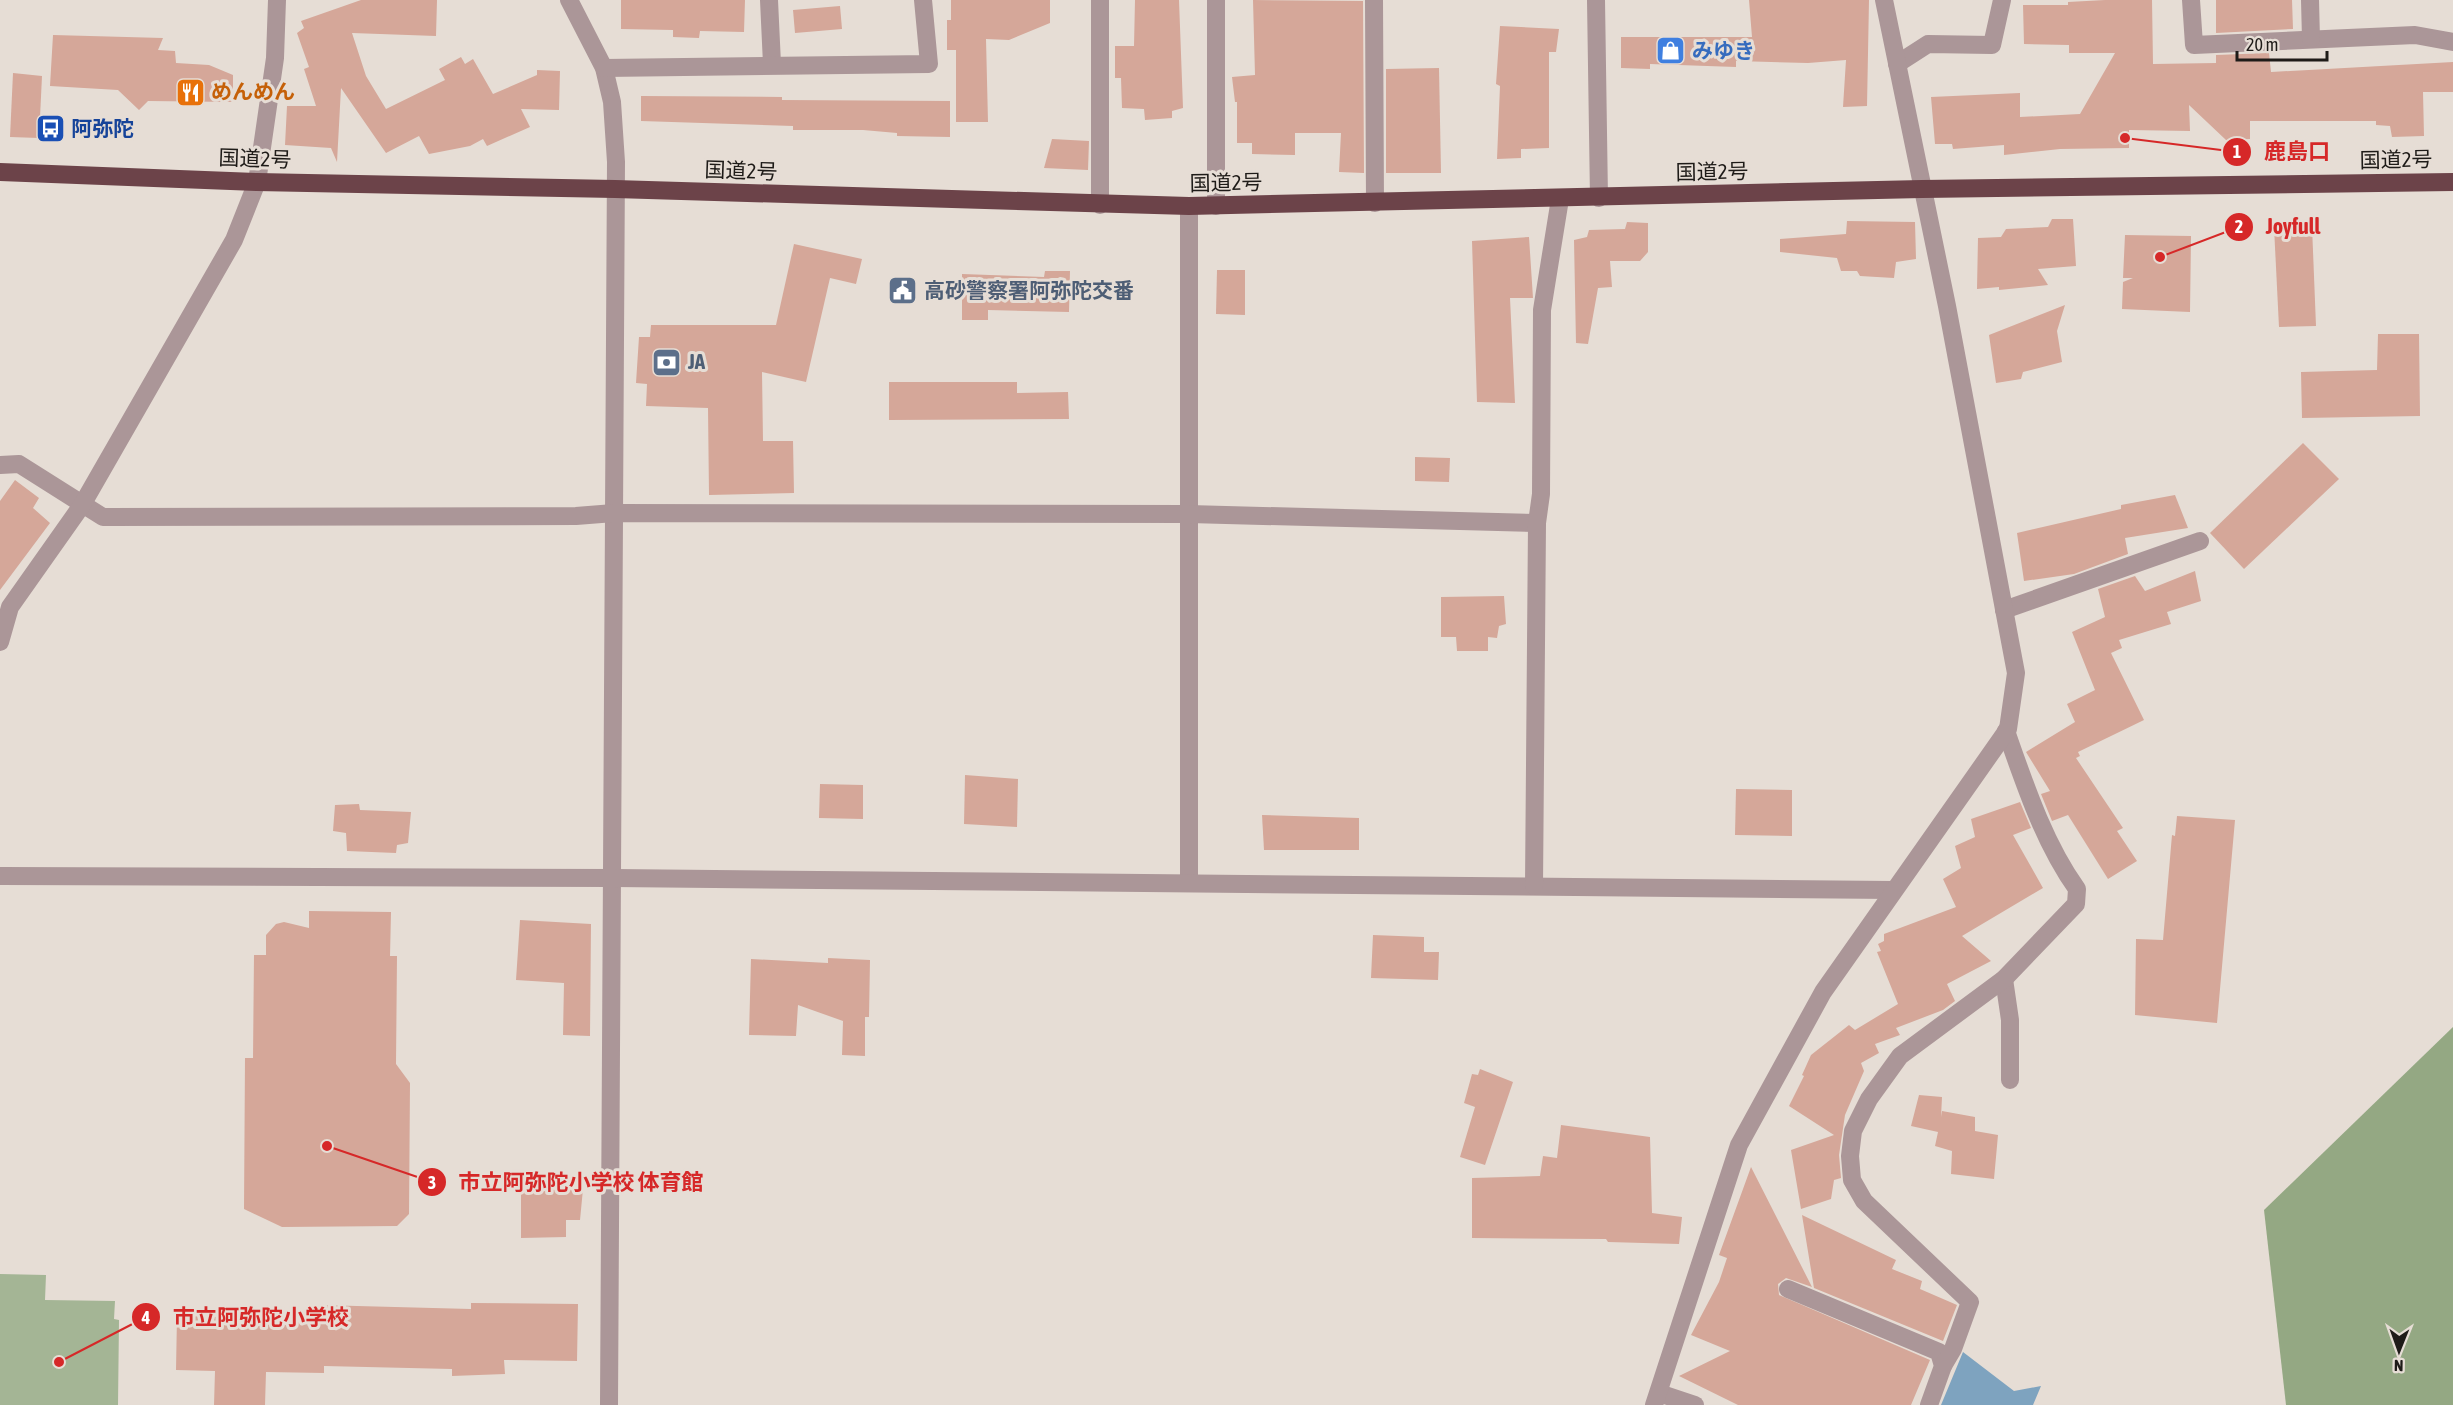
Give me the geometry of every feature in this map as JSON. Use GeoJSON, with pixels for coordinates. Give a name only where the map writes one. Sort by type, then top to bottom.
{"type":"FeatureCollection","features":[{"type":"Feature","properties":{"kind":"highway","name":"国道2号"},"geometry":{"type":"LineString","coordinates":[[0,172],[257,182],[615,189],[1189,206],[1922,189],[2453,182]]}},
{"type":"Feature","properties":{"kind":"street"},"geometry":{"type":"LineString","coordinates":[[0,642],[10,607],[82,505],[234,240],[257,182],[275,58],[277,0]]}},
{"type":"Feature","properties":{"kind":"street"},"geometry":{"type":"LineString","coordinates":[[569,0],[604,68],[612,102],[616,162],[614,878],[609,1405]]}},
{"type":"Feature","properties":{"kind":"street"},"geometry":{"type":"LineString","coordinates":[[769,0],[772,64]]}},
{"type":"Feature","properties":{"kind":"street"},"geometry":{"type":"LineString","coordinates":[[604,68],[772,64],[929,64],[923,0]]}},
{"type":"Feature","properties":{"kind":"street"},"geometry":{"type":"LineString","coordinates":[[1100,0],[1100,205]]}},
{"type":"Feature","properties":{"kind":"street"},"geometry":{"type":"LineString","coordinates":[[1216,0],[1216,206]]}},
{"type":"Feature","properties":{"kind":"street"},"geometry":{"type":"LineString","coordinates":[[1374,0],[1375,203]]}},
{"type":"Feature","properties":{"kind":"street"},"geometry":{"type":"LineString","coordinates":[[1596,0],[1599,198]]}},
{"type":"Feature","properties":{"kind":"street"},"geometry":{"type":"LineString","coordinates":[[1695,1405],[1657,1399],[1739,1145],[1823,992],[2006,731],[2016,674],[1947,306],[1884,0]]}},
{"type":"Feature","properties":{"kind":"street"},"geometry":{"type":"LineString","coordinates":[[1897,64],[1928,44],[1992,45],[2001,0]]}},
{"type":"Feature","properties":{"kind":"street"},"geometry":{"type":"LineString","coordinates":[[2191,0],[2194,45],[2415,35],[2453,42]]}},
{"type":"Feature","properties":{"kind":"street"},"geometry":{"type":"LineString","coordinates":[[2310,0],[2311,39]]}},
{"type":"Feature","properties":{"kind":"street"},"geometry":{"type":"LineString","coordinates":[[1534,886],[1537,523],[1541,494],[1542,310],[1560,199]]}},
{"type":"Feature","properties":{"kind":"street"},"geometry":{"type":"LineString","coordinates":[[1189,206],[1189,882]]}},
{"type":"Feature","properties":{"kind":"street"},"geometry":{"type":"LineString","coordinates":[[0,465],[20,464],[103,517],[576,516],[614,513],[1189,514],[1537,523]]}},
{"type":"Feature","properties":{"kind":"street"},"geometry":{"type":"LineString","coordinates":[[2004,610],[2200,541]]}},
{"type":"Feature","properties":{"kind":"street"},"geometry":{"type":"LineString","coordinates":[[1929,1405],[1971,1302],[1864,1202],[1852,1180],[1850,1156],[1853,1131],[1869,1099],[1900,1056],[2004,979],[2076,904],[2077,889],[2066,873],[2032,804],[2006,731]]}},
{"type":"Feature","properties":{"kind":"street"},"geometry":{"type":"LineString","coordinates":[[0,876],[1189,882],[1893,890]]}},
{"type":"Feature","properties":{"kind":"street"},"geometry":{"type":"LineString","coordinates":[[2004,979],[2010,1020],[2010,1080]]}},
{"type":"Feature","properties":{"kind":"street"},"geometry":{"type":"LineString","coordinates":[[1788,1289],[1939,1353],[1943,1366]]}},
{"type":"Feature","properties":{"kind":"green space"},"geometry":{"type":"Polygon","coordinates":[[[2453,1027],[2453,1405],[2286,1405],[2264,1210],[2453,1027]]]}},
{"type":"Feature","properties":{"kind":"green space"},"geometry":{"type":"Polygon","coordinates":[[[0,1274],[46,1275],[45,1300],[115,1301],[114,1319],[119,1320],[118,1405],[0,1405],[0,1274]]]}},
{"type":"Feature","properties":{"kind":"water"},"geometry":{"type":"Polygon","coordinates":[[[1963,1352],[2014,1391],[2041,1386],[2033,1405],[1941,1405],[1963,1352]]]}},
{"type":"Feature","properties":{"kind":"building"},"geometry":{"type":"Polygon","coordinates":[[[361,0],[437,0],[436,36],[352,33],[366,76],[386,109],[445,80],[439,69],[461,57],[465,64],[473,59],[493,94],[537,75],[537,70],[560,71],[559,110],[521,109],[530,127],[487,146],[483,139],[470,146],[429,154],[419,136],[386,153],[341,88],[337,162],[331,148],[285,145],[287,106],[316,106],[304,69],[309,67],[297,33],[304,28],[301,21],[361,0]]]}},
{"type":"Feature","properties":{"kind":"building"},"geometry":{"type":"Polygon","coordinates":[[[621,0],[745,0],[744,32],[700,31],[699,38],[673,37],[673,30],[621,29],[621,0]]]}},
{"type":"Feature","properties":{"kind":"building"},"geometry":{"type":"Polygon","coordinates":[[[951,0],[1050,0],[1050,23],[1009,40],[986,39],[988,122],[956,122],[956,50],[947,50],[947,20],[951,20],[951,0]]]}},
{"type":"Feature","properties":{"kind":"building"},"geometry":{"type":"Polygon","coordinates":[[[1135,0],[1179,0],[1183,108],[1172,111],[1172,118],[1145,120],[1144,109],[1122,108],[1121,78],[1115,78],[1115,46],[1134,46],[1135,0]]]}},
{"type":"Feature","properties":{"kind":"building"},"geometry":{"type":"Polygon","coordinates":[[[1253,0],[1363,1],[1364,173],[1339,172],[1341,133],[1295,133],[1295,155],[1252,154],[1252,143],[1237,143],[1237,102],[1235,102],[1232,77],[1255,75],[1253,0]]]}},
{"type":"Feature","properties":{"kind":"building"},"geometry":{"type":"Polygon","coordinates":[[[1749,0],[1869,0],[1867,106],[1843,107],[1846,60],[1808,63],[1736,61],[1736,67],[1650,64],[1650,69],[1621,68],[1621,37],[1752,37],[1749,0]]]}},
{"type":"Feature","properties":{"kind":"building"},"geometry":{"type":"Polygon","coordinates":[[[2152,0],[2153,64],[2216,63],[2216,55],[2269,53],[2271,72],[2453,62],[2453,92],[2423,92],[2424,136],[2392,137],[2390,126],[2376,125],[2376,121],[2250,121],[2250,139],[2226,140],[2189,105],[2190,131],[2129,130],[2129,148],[2060,149],[2004,155],[2004,145],[1953,149],[1952,144],[1935,144],[1931,97],[2020,93],[2020,117],[2080,114],[2115,53],[2069,53],[2069,45],[2024,44],[2023,5],[2068,5],[2068,2],[2152,0]]]}},
{"type":"Feature","properties":{"kind":"building"},"geometry":{"type":"Polygon","coordinates":[[[2216,0],[2292,0],[2293,29],[2216,33],[2216,0]]]}},
{"type":"Feature","properties":{"kind":"building"},"geometry":{"type":"Polygon","coordinates":[[[840,6],[842,29],[795,33],[793,10],[840,6]]]}},
{"type":"Feature","properties":{"kind":"building"},"geometry":{"type":"Polygon","coordinates":[[[1500,26],[1559,29],[1556,52],[1549,52],[1549,148],[1521,149],[1521,158],[1497,159],[1500,86],[1496,84],[1500,26]]]}},
{"type":"Feature","properties":{"kind":"building"},"geometry":{"type":"Polygon","coordinates":[[[53,35],[163,38],[158,50],[175,51],[176,63],[209,65],[233,75],[233,102],[148,101],[139,110],[118,90],[50,86],[53,35]]]}},
{"type":"Feature","properties":{"kind":"building"},"geometry":{"type":"Polygon","coordinates":[[[1439,68],[1441,173],[1386,173],[1386,69],[1439,68]]]}},
{"type":"Feature","properties":{"kind":"building"},"geometry":{"type":"Polygon","coordinates":[[[13,73],[42,76],[39,138],[10,137],[13,73]]]}},
{"type":"Feature","properties":{"kind":"building"},"geometry":{"type":"Polygon","coordinates":[[[641,96],[950,101],[950,137],[897,136],[897,133],[863,130],[793,130],[793,126],[641,121],[641,96]]]}},
{"type":"Feature","properties":{"kind":"building"},"geometry":{"type":"Polygon","coordinates":[[[1052,139],[1089,141],[1088,170],[1044,168],[1052,139]]]}},
{"type":"Feature","properties":{"kind":"building"},"geometry":{"type":"Polygon","coordinates":[[[2052,219],[2073,219],[2076,266],[2038,269],[2048,285],[1999,290],[1999,287],[1977,289],[1978,238],[2001,237],[2006,229],[2048,227],[2052,219]]]}},
{"type":"Feature","properties":{"kind":"building"},"geometry":{"type":"Polygon","coordinates":[[[1847,221],[1915,222],[1916,259],[1896,262],[1894,278],[1860,276],[1857,271],[1841,271],[1837,258],[1780,252],[1780,239],[1846,234],[1847,221]]]}},
{"type":"Feature","properties":{"kind":"building"},"geometry":{"type":"Polygon","coordinates":[[[1627,222],[1648,223],[1648,252],[1640,261],[1610,261],[1612,287],[1598,288],[1588,344],[1576,343],[1574,240],[1587,237],[1589,230],[1625,229],[1627,222]]]}},
{"type":"Feature","properties":{"kind":"building"},"geometry":{"type":"Polygon","coordinates":[[[2312,226],[2316,326],[2279,327],[2274,227],[2312,226]]]}},
{"type":"Feature","properties":{"kind":"building"},"geometry":{"type":"Polygon","coordinates":[[[2125,235],[2191,236],[2190,312],[2122,309],[2123,282],[2133,278],[2123,278],[2125,235]]]}},
{"type":"Feature","properties":{"kind":"building"},"geometry":{"type":"Polygon","coordinates":[[[1529,237],[1533,298],[1510,298],[1515,403],[1477,402],[1472,241],[1529,237]]]}},
{"type":"Feature","properties":{"kind":"building"},"geometry":{"type":"Polygon","coordinates":[[[794,244],[862,259],[856,284],[830,278],[806,382],[762,372],[763,441],[793,441],[794,493],[709,495],[708,408],[646,406],[647,384],[636,383],[639,337],[650,337],[651,325],[776,325],[794,244]]]}},
{"type":"Feature","properties":{"kind":"building"},"geometry":{"type":"Polygon","coordinates":[[[1217,270],[1245,270],[1245,315],[1216,314],[1217,270]]]}},
{"type":"Feature","properties":{"kind":"building"},"geometry":{"type":"Polygon","coordinates":[[[1045,271],[1070,271],[1069,312],[988,310],[988,320],[962,320],[962,274],[1044,277],[1045,271]]]}},
{"type":"Feature","properties":{"kind":"building"},"geometry":{"type":"Polygon","coordinates":[[[2065,305],[2057,331],[2062,362],[2023,372],[2021,379],[1996,383],[1989,335],[2065,305]]]}},
{"type":"Feature","properties":{"kind":"building"},"geometry":{"type":"Polygon","coordinates":[[[2378,334],[2419,334],[2420,416],[2302,418],[2301,372],[2377,370],[2378,334]]]}},
{"type":"Feature","properties":{"kind":"building"},"geometry":{"type":"Polygon","coordinates":[[[889,382],[1017,382],[1017,393],[1068,392],[1069,419],[889,420],[889,382]]]}},
{"type":"Feature","properties":{"kind":"building"},"geometry":{"type":"Polygon","coordinates":[[[2303,443],[2339,479],[2244,569],[2210,533],[2303,443]]]}},
{"type":"Feature","properties":{"kind":"building"},"geometry":{"type":"Polygon","coordinates":[[[1415,457],[1450,458],[1449,482],[1415,481],[1415,457]]]}},
{"type":"Feature","properties":{"kind":"building"},"geometry":{"type":"Polygon","coordinates":[[[15,480],[39,498],[33,508],[50,523],[0,590],[0,501],[15,480]]]}},
{"type":"Feature","properties":{"kind":"building"},"geometry":{"type":"Polygon","coordinates":[[[2175,495],[2188,528],[2125,538],[2128,554],[2074,574],[2024,581],[2017,533],[2121,509],[2121,505],[2175,495]]]}},
{"type":"Feature","properties":{"kind":"building"},"geometry":{"type":"Polygon","coordinates":[[[2195,571],[2201,601],[2167,612],[2171,624],[2119,640],[2122,648],[2111,653],[2144,720],[2078,752],[2080,756],[2076,758],[2123,828],[2117,831],[2137,861],[2108,879],[2068,815],[2052,821],[2041,794],[2050,791],[2026,752],[2075,722],[2067,704],[2095,690],[2072,632],[2105,617],[2098,589],[2135,576],[2145,591],[2195,571]]]}},
{"type":"Feature","properties":{"kind":"building"},"geometry":{"type":"Polygon","coordinates":[[[1504,596],[1506,624],[1499,626],[1497,638],[1488,637],[1488,651],[1457,651],[1456,637],[1441,637],[1441,597],[1504,596]]]}},
{"type":"Feature","properties":{"kind":"building"},"geometry":{"type":"Polygon","coordinates":[[[965,775],[1018,779],[1017,827],[964,824],[965,775]]]}},
{"type":"Feature","properties":{"kind":"building"},"geometry":{"type":"Polygon","coordinates":[[[820,784],[863,785],[863,819],[819,818],[820,784]]]}},
{"type":"Feature","properties":{"kind":"building"},"geometry":{"type":"Polygon","coordinates":[[[1736,789],[1792,790],[1792,836],[1735,835],[1736,789]]]}},
{"type":"Feature","properties":{"kind":"building"},"geometry":{"type":"Polygon","coordinates":[[[2020,802],[2031,828],[2013,835],[2043,888],[1962,936],[1991,961],[1947,984],[1955,1001],[1943,1010],[1896,1028],[1900,1035],[1875,1044],[1879,1053],[1861,1063],[1864,1071],[1845,1115],[1839,1155],[1841,1178],[1834,1180],[1831,1199],[1801,1209],[1791,1150],[1834,1135],[1789,1106],[1804,1076],[1802,1075],[1811,1055],[1849,1025],[1855,1030],[1898,1004],[1877,952],[1881,951],[1878,944],[1884,941],[1884,934],[1956,907],[1943,879],[1961,868],[1955,846],[1975,837],[1971,819],[2020,802]]]}},
{"type":"Feature","properties":{"kind":"building"},"geometry":{"type":"Polygon","coordinates":[[[359,804],[360,810],[411,812],[408,843],[397,845],[396,853],[347,851],[346,833],[333,831],[335,805],[359,804]]]}},
{"type":"Feature","properties":{"kind":"building"},"geometry":{"type":"Polygon","coordinates":[[[1262,815],[1359,818],[1359,850],[1264,850],[1262,815]]]}},
{"type":"Feature","properties":{"kind":"building"},"geometry":{"type":"Polygon","coordinates":[[[2177,816],[2235,820],[2217,1023],[2135,1015],[2136,939],[2163,940],[2172,835],[2175,836],[2177,816]]]}},
{"type":"Feature","properties":{"kind":"building"},"geometry":{"type":"Polygon","coordinates":[[[309,911],[391,912],[390,956],[397,956],[396,1064],[410,1083],[409,1214],[397,1226],[282,1227],[244,1209],[245,1058],[253,1058],[254,955],[266,955],[266,935],[276,924],[284,922],[309,928],[309,911]]]}},
{"type":"Feature","properties":{"kind":"building"},"geometry":{"type":"Polygon","coordinates":[[[520,920],[591,924],[590,1036],[563,1035],[564,983],[516,980],[520,920]]]}},
{"type":"Feature","properties":{"kind":"building"},"geometry":{"type":"Polygon","coordinates":[[[1373,935],[1424,937],[1424,952],[1439,952],[1438,980],[1371,978],[1373,935]]]}},
{"type":"Feature","properties":{"kind":"building"},"geometry":{"type":"Polygon","coordinates":[[[828,958],[870,960],[869,1017],[865,1017],[865,1056],[842,1055],[843,1021],[798,1005],[796,1036],[749,1035],[751,959],[828,963],[828,958]]]}},
{"type":"Feature","properties":{"kind":"building"},"geometry":{"type":"Polygon","coordinates":[[[1480,1069],[1513,1082],[1485,1165],[1460,1157],[1475,1107],[1464,1103],[1472,1074],[1478,1075],[1480,1069]]]}},
{"type":"Feature","properties":{"kind":"building"},"geometry":{"type":"Polygon","coordinates":[[[1919,1095],[1942,1097],[1941,1117],[1942,1111],[1975,1117],[1975,1131],[1998,1135],[1994,1179],[1951,1174],[1952,1151],[1935,1146],[1938,1132],[1911,1126],[1919,1095]]]}},
{"type":"Feature","properties":{"kind":"building"},"geometry":{"type":"Polygon","coordinates":[[[1561,1125],[1650,1137],[1652,1213],[1682,1217],[1679,1244],[1608,1242],[1606,1239],[1472,1238],[1472,1178],[1540,1176],[1543,1156],[1557,1158],[1561,1125]]]}},
{"type":"Feature","properties":{"kind":"building"},"geometry":{"type":"Polygon","coordinates":[[[1751,1167],[1812,1287],[1786,1278],[1778,1284],[1779,1295],[1930,1360],[1911,1405],[1738,1405],[1679,1376],[1730,1351],[1691,1335],[1719,1282],[1727,1258],[1719,1255],[1751,1167]]]}},
{"type":"Feature","properties":{"kind":"building"},"geometry":{"type":"Polygon","coordinates":[[[521,1187],[583,1189],[580,1220],[566,1220],[566,1237],[521,1238],[521,1187]]]}},
{"type":"Feature","properties":{"kind":"building"},"geometry":{"type":"Polygon","coordinates":[[[1802,1215],[1896,1260],[1892,1269],[1922,1281],[1920,1289],[1957,1305],[1943,1341],[1814,1288],[1802,1215]]]}},
{"type":"Feature","properties":{"kind":"building"},"geometry":{"type":"Polygon","coordinates":[[[471,1303],[578,1304],[577,1361],[504,1360],[505,1374],[452,1376],[452,1369],[324,1366],[324,1373],[266,1372],[265,1405],[214,1405],[215,1371],[176,1370],[177,1316],[318,1319],[319,1305],[471,1309],[471,1303]]]}},
{"type":"Feature","properties":{"kind":"place","name":"みゆき"},"geometry":{"type":"Point","coordinates":[1671,51]}},
{"type":"Feature","properties":{"kind":"place","name":"めんめん"},"geometry":{"type":"Point","coordinates":[190,92]}},
{"type":"Feature","properties":{"kind":"place","name":"阿弥陀"},"geometry":{"type":"Point","coordinates":[50,129]}},
{"type":"Feature","properties":{"kind":"place","name":"鹿島口"},"geometry":{"type":"Point","coordinates":[2125,138]}},
{"type":"Feature","properties":{"kind":"place","name":"Joyfull"},"geometry":{"type":"Point","coordinates":[2160,257]}},
{"type":"Feature","properties":{"kind":"place","name":"高砂警察署阿弥陀交番"},"geometry":{"type":"Point","coordinates":[903,291]}},
{"type":"Feature","properties":{"kind":"place","name":"JA"},"geometry":{"type":"Point","coordinates":[667,362]}},
{"type":"Feature","properties":{"kind":"place","name":"市立阿弥陀小学校 体育館"},"geometry":{"type":"Point","coordinates":[327,1146]}},
{"type":"Feature","properties":{"kind":"place","name":"市立阿弥陀小学校"},"geometry":{"type":"Point","coordinates":[59,1362]}}]}
